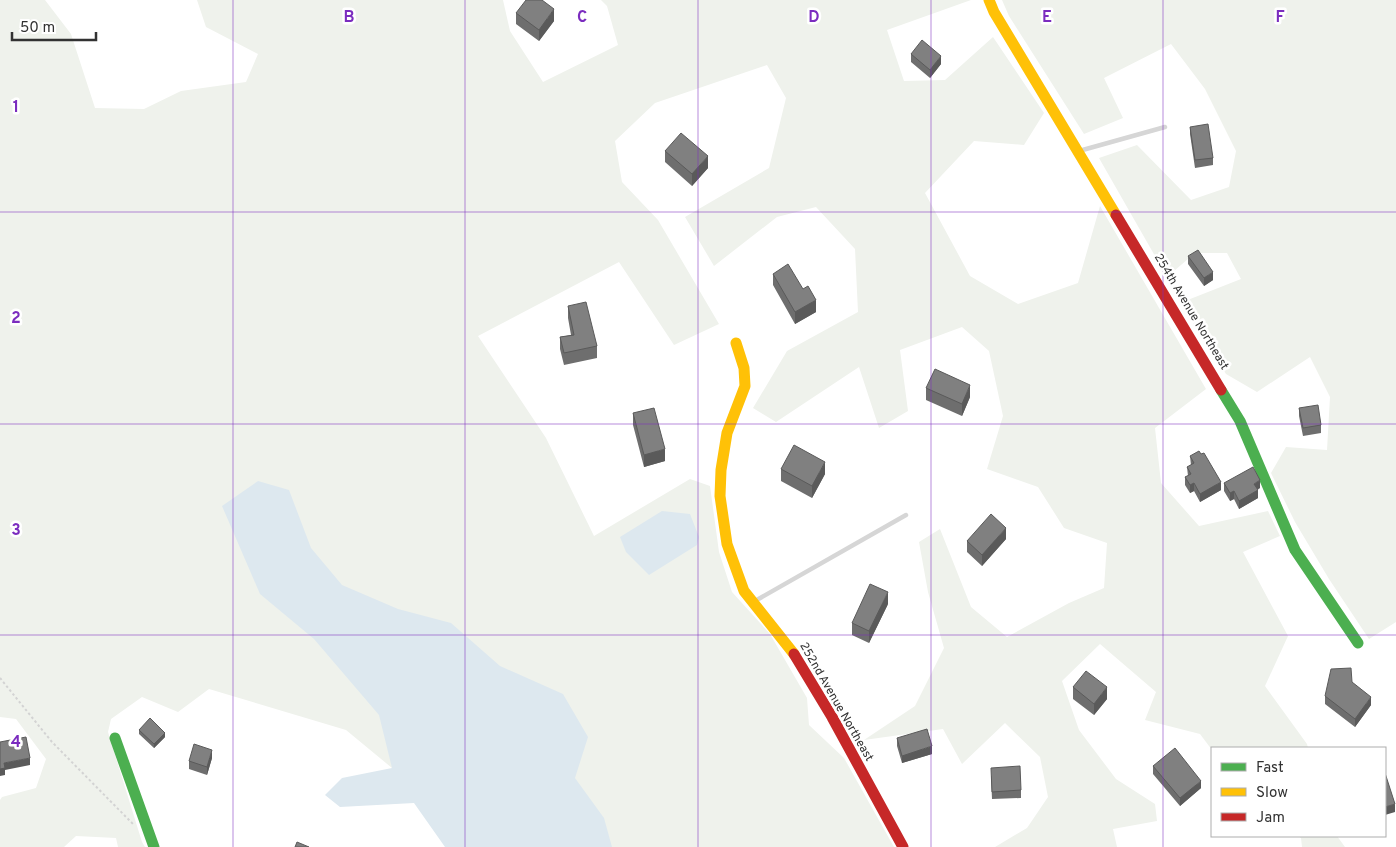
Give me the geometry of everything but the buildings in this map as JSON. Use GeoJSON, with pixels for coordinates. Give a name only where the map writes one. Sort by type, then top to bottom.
{"type":"FeatureCollection","features":[{"type":"Feature","properties":{"kind":"street","name":"254th Avenue Northeast"},"geometry":{"type":"LineString","coordinates":[[989,0],[994,12],[1240,421],[1295,550],[1358,643]]}},
{"type":"Feature","properties":{"kind":"street","name":"252nd Avenue Northeast"},"geometry":{"type":"LineString","coordinates":[[736,343],[744,368],[745,386],[727,433],[721,470],[720,496],[726,544],[744,591],[791,649],[832,717],[903,847]]}},
{"type":"Feature","properties":{"kind":"street"},"geometry":{"type":"LineString","coordinates":[[115,738],[154,847]]}},
{"type":"Feature","properties":{"kind":"lane"},"geometry":{"type":"LineString","coordinates":[[1078,152],[1165,127]]}},
{"type":"Feature","properties":{"kind":"lane"},"geometry":{"type":"LineString","coordinates":[[753,602],[906,515]]}},
{"type":"Feature","properties":{"kind":"path"},"geometry":{"type":"LineString","coordinates":[[0,678],[52,742],[136,827]]}},
{"type":"Feature","properties":{"kind":"shaded area"},"geometry":{"type":"Polygon","coordinates":[[[0,0],[45,0],[71,34],[95,108],[144,109],[181,91],[246,82],[258,54],[206,27],[197,0],[503,0],[510,31],[543,82],[618,45],[607,6],[601,0],[971,0],[887,30],[904,81],[945,80],[993,37],[1044,113],[1024,145],[974,141],[925,193],[970,276],[1018,304],[1078,283],[1100,206],[1206,389],[1155,428],[1161,483],[1199,526],[1268,511],[1280,536],[1243,552],[1288,636],[1265,686],[1308,747],[1211,747],[1211,749],[1200,734],[1145,720],[1156,692],[1100,644],[1062,681],[1079,730],[1116,779],[1155,804],[1157,821],[1113,829],[1117,847],[995,847],[1027,828],[1048,797],[1040,757],[1005,723],[962,764],[943,729],[864,740],[915,706],[944,648],[928,592],[919,542],[940,529],[971,607],[1007,637],[1069,603],[1104,588],[1107,543],[1064,528],[1038,487],[987,469],[1003,416],[989,351],[962,327],[900,350],[908,411],[879,428],[859,367],[776,422],[753,408],[787,351],[858,312],[855,249],[816,207],[777,217],[714,266],[685,217],[769,168],[786,98],[767,65],[655,103],[615,141],[622,182],[658,220],[719,324],[674,345],[619,262],[478,336],[546,438],[594,536],[690,479],[710,486],[719,552],[732,592],[770,634],[807,698],[809,725],[844,758],[894,847],[461,847],[392,768],[346,730],[209,689],[178,712],[142,697],[111,719],[108,732],[145,847],[118,847],[116,838],[76,836],[64,847],[0,847],[0,800],[2,797],[36,788],[46,759],[16,719],[0,717],[0,0]]]}},
{"type":"Feature","properties":{"kind":"shaded area"},"geometry":{"type":"Polygon","coordinates":[[[1002,0],[1396,0],[1396,622],[1369,639],[1329,579],[1295,522],[1271,473],[1286,447],[1327,450],[1330,397],[1310,357],[1257,392],[1226,374],[1180,303],[1241,279],[1227,253],[1195,253],[1167,277],[1099,158],[1137,145],[1191,200],[1229,187],[1236,151],[1205,89],[1171,44],[1104,78],[1123,118],[1084,134],[1009,16],[1002,0]]]}},
{"type":"Feature","properties":{"kind":"shaded area"},"geometry":{"type":"Polygon","coordinates":[[[258,481],[289,490],[311,548],[342,585],[398,609],[451,623],[500,666],[563,694],[588,737],[575,778],[604,818],[612,847],[445,847],[414,803],[340,807],[325,795],[342,778],[392,768],[379,715],[314,639],[260,594],[222,506],[258,481]]]}},
{"type":"Feature","properties":{"kind":"shaded area"},"geometry":{"type":"Polygon","coordinates":[[[662,511],[690,514],[699,537],[697,545],[649,575],[626,552],[620,537],[662,511]]]}},
{"type":"Feature","properties":{"kind":"shaded area"},"geometry":{"type":"Polygon","coordinates":[[[1300,837],[1338,837],[1345,847],[1302,847],[1300,837]]]}},
{"type":"Feature","properties":{"kind":"traffic: fast"},"geometry":{"type":"LineString","coordinates":[[1221,390],[1240,421],[1295,550],[1358,643]]}},
{"type":"Feature","properties":{"kind":"traffic: fast"},"geometry":{"type":"LineString","coordinates":[[115,738],[154,847]]}},
{"type":"Feature","properties":{"kind":"traffic: slow"},"geometry":{"type":"LineString","coordinates":[[989,0],[994,12],[1116,215]]}},
{"type":"Feature","properties":{"kind":"traffic: slow"},"geometry":{"type":"LineString","coordinates":[[736,343],[744,368],[745,386],[727,433],[721,470],[720,496],[727,544],[744,591],[794,654]]}},
{"type":"Feature","properties":{"kind":"traffic: jam"},"geometry":{"type":"LineString","coordinates":[[1116,215],[1221,390]]}},
{"type":"Feature","properties":{"kind":"traffic: jam"},"geometry":{"type":"LineString","coordinates":[[794,654],[832,717],[903,847]]}}]}
